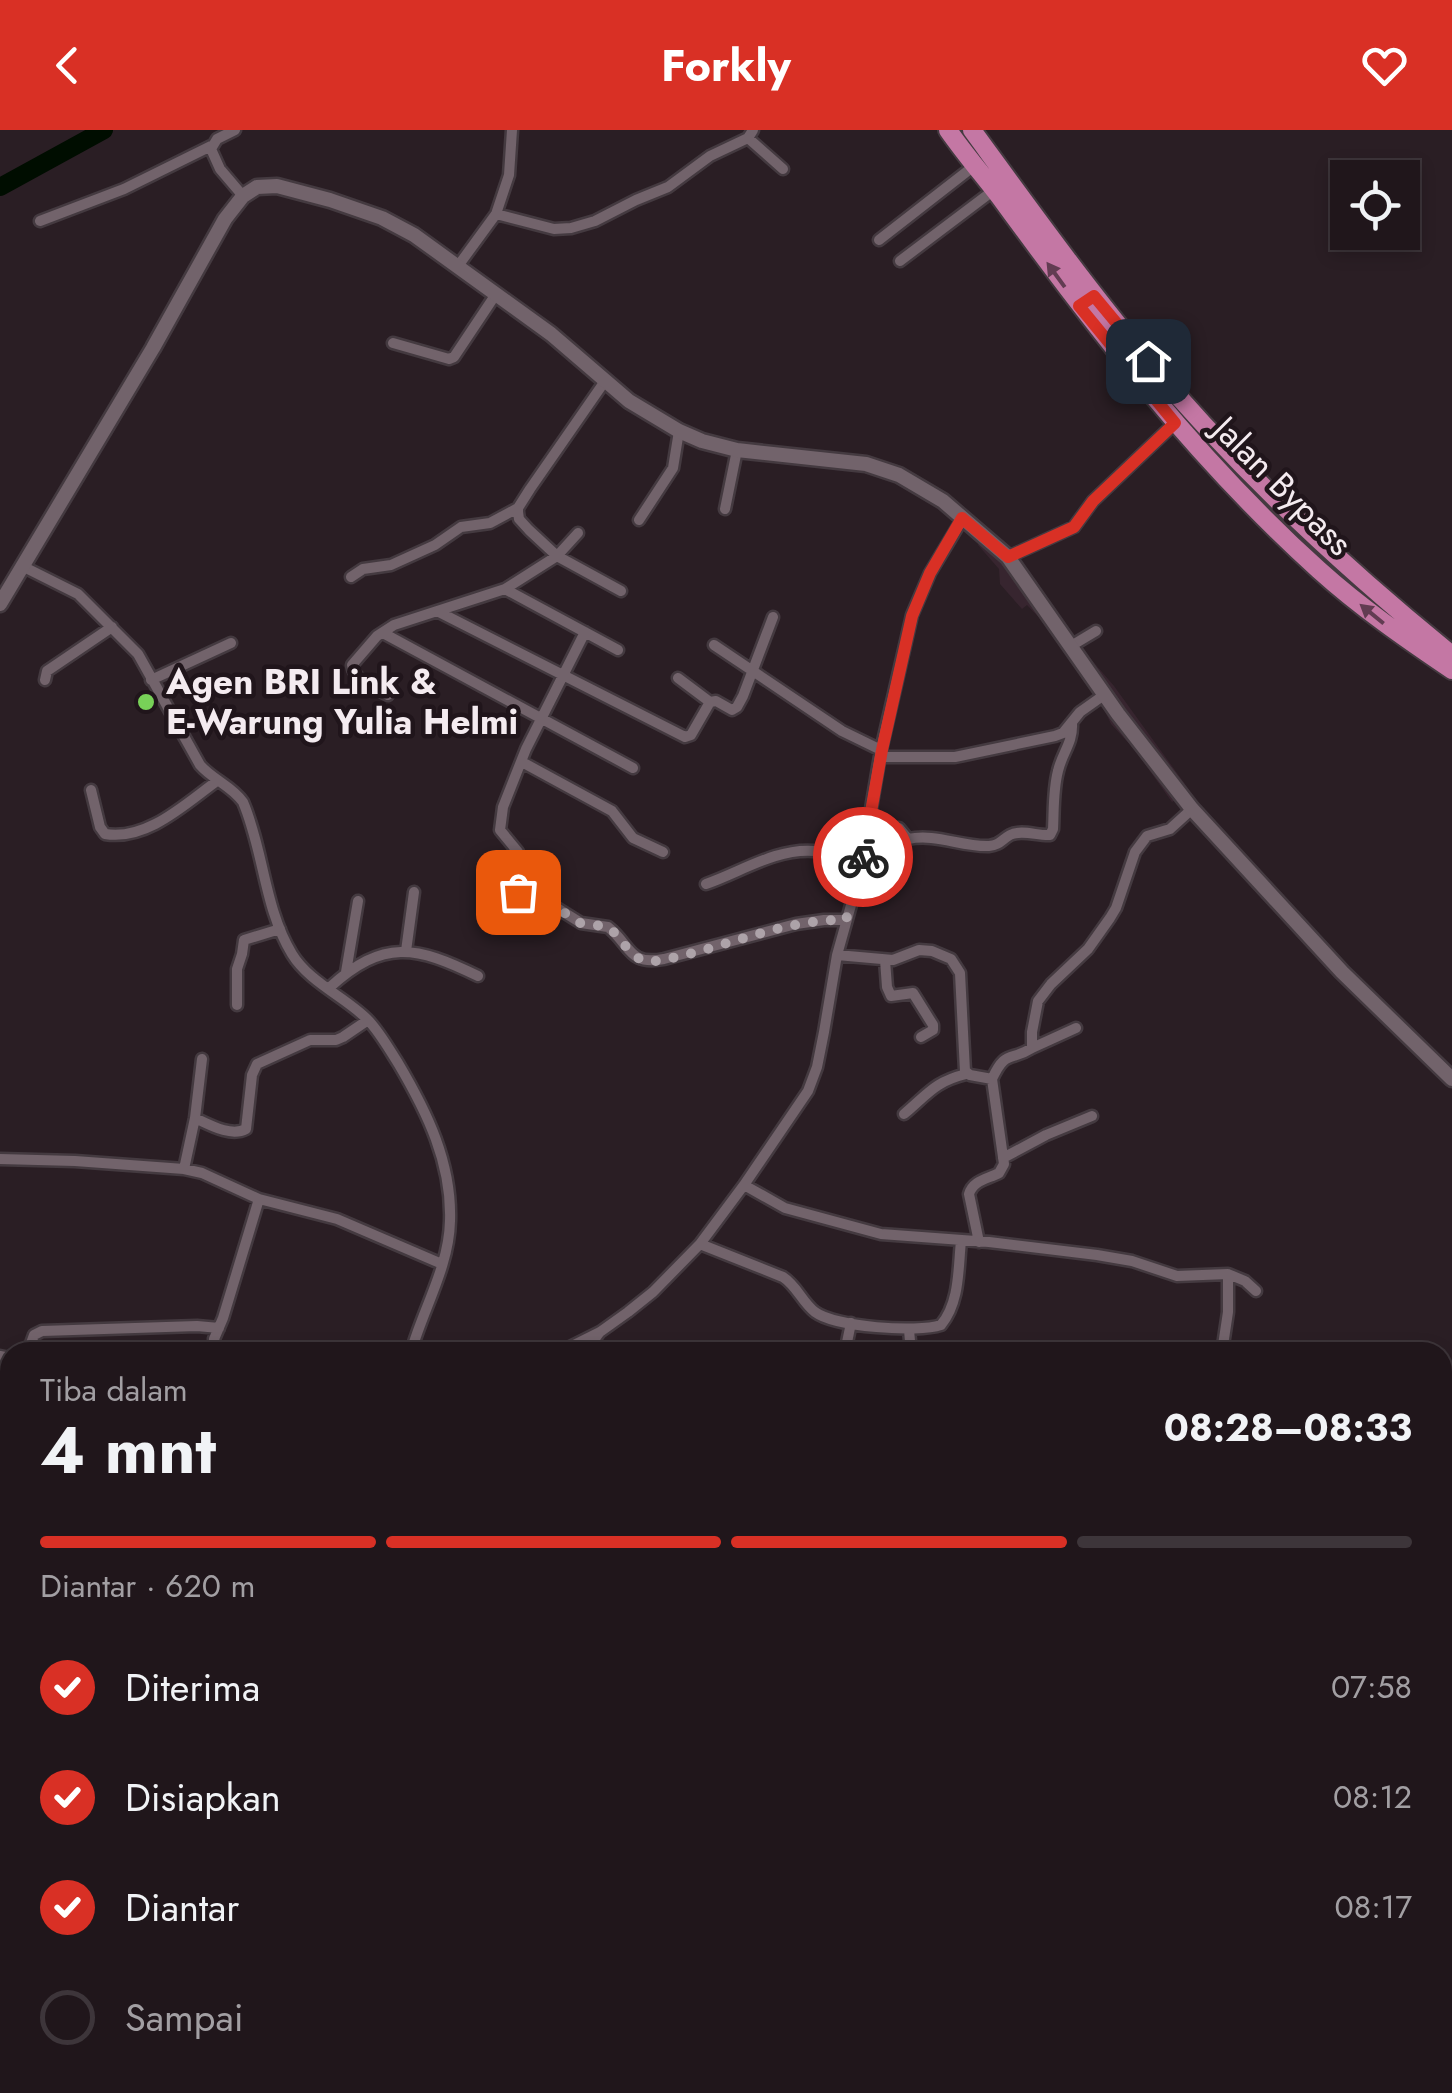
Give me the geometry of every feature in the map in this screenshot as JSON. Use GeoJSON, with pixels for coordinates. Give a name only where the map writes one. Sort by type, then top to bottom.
{"type":"FeatureCollection","features":[{"type":"Feature","properties":{"kind":"highway","name":"Jalan Bypass"},"geometry":{"type":"LineString","coordinates":[[948,130],[1086,301],[1196,417],[1345,565],[1452,655]]}},
{"type":"Feature","properties":{"kind":"highway","name":"Jalan Bypass"},"geometry":{"type":"LineString","coordinates":[[972,130],[1086,301],[1175,423],[1249,504],[1319,570],[1398,634],[1452,670]]}},
{"type":"Feature","properties":{"kind":"street"},"geometry":{"type":"LineString","coordinates":[[40,222],[124,189],[235,130]]}},
{"type":"Feature","properties":{"kind":"street"},"geometry":{"type":"LineString","coordinates":[[458,266],[496,214],[509,176],[512,130]]}},
{"type":"Feature","properties":{"kind":"street"},"geometry":{"type":"LineString","coordinates":[[496,214],[554,228],[595,222],[668,188],[710,156],[750,134],[782,169]]}},
{"type":"Feature","properties":{"kind":"street"},"geometry":{"type":"LineString","coordinates":[[211,146],[220,170],[243,196]]}},
{"type":"Feature","properties":{"kind":"street"},"geometry":{"type":"LineString","coordinates":[[879,240],[974,166]]}},
{"type":"Feature","properties":{"kind":"street"},"geometry":{"type":"LineString","coordinates":[[0,604],[153,348],[210,244],[243,196],[266,185],[330,200],[382,218],[414,235],[551,334],[628,402],[679,431],[736,450],[866,464],[899,474],[943,501],[1008,557],[1104,694],[1192,809],[1330,960],[1452,1080]]}},
{"type":"Feature","properties":{"kind":"street"},"geometry":{"type":"LineString","coordinates":[[900,262],[994,190]]}},
{"type":"Feature","properties":{"kind":"street"},"geometry":{"type":"LineString","coordinates":[[393,343],[454,358],[496,294]]}},
{"type":"Feature","properties":{"kind":"street"},"geometry":{"type":"LineString","coordinates":[[351,578],[363,570],[391,564],[435,545],[462,527],[490,522],[518,508],[604,381]]}},
{"type":"Feature","properties":{"kind":"street"},"geometry":{"type":"LineString","coordinates":[[1008,557],[1074,527],[1093,501],[1175,423]]}},
{"type":"Feature","properties":{"kind":"street"},"geometry":{"type":"LineString","coordinates":[[638,520],[673,468],[679,431]]}},
{"type":"Feature","properties":{"kind":"street"},"geometry":{"type":"LineString","coordinates":[[725,509],[736,450]]}},
{"type":"Feature","properties":{"kind":"street"},"geometry":{"type":"LineString","coordinates":[[518,508],[519,519],[557,556],[620,591]]}},
{"type":"Feature","properties":{"kind":"street"},"geometry":{"type":"LineString","coordinates":[[580,1342],[600,1332],[653,1292],[700,1244],[808,1091],[820,1050],[837,955],[863,860],[881,753],[912,616],[930,573],[962,518]]}},
{"type":"Feature","properties":{"kind":"street"},"geometry":{"type":"LineString","coordinates":[[388,695],[356,676],[352,669],[378,636],[394,625],[506,589],[557,556],[578,533]]}},
{"type":"Feature","properties":{"kind":"street"},"geometry":{"type":"LineString","coordinates":[[24,567],[78,594],[138,654],[200,765],[238,796],[248,813],[280,930],[297,961],[368,1020],[426,1113],[445,1168],[450,1222],[430,1306],[414,1342]]}},
{"type":"Feature","properties":{"kind":"street"},"geometry":{"type":"LineString","coordinates":[[506,589],[618,650]]}},
{"type":"Feature","properties":{"kind":"street"},"geometry":{"type":"LineString","coordinates":[[437,610],[682,737],[688,737],[710,702]]}},
{"type":"Feature","properties":{"kind":"street"},"geometry":{"type":"LineString","coordinates":[[678,678],[710,702],[736,709],[774,617]]}},
{"type":"Feature","properties":{"kind":"street"},"geometry":{"type":"LineString","coordinates":[[45,680],[46,671],[112,626]]}},
{"type":"Feature","properties":{"kind":"street"},"geometry":{"type":"LineString","coordinates":[[1071,646],[1096,631]]}},
{"type":"Feature","properties":{"kind":"street"},"geometry":{"type":"LineString","coordinates":[[585,632],[526,749],[503,807],[500,824],[502,834],[518,852],[521,898],[557,908],[580,923],[608,927],[638,960],[649,962],[809,921],[846,920]]}},
{"type":"Feature","properties":{"kind":"street"},"geometry":{"type":"LineString","coordinates":[[383,633],[633,768]]}},
{"type":"Feature","properties":{"kind":"street"},"geometry":{"type":"LineString","coordinates":[[151,680],[232,643]]}},
{"type":"Feature","properties":{"kind":"street"},"geometry":{"type":"LineString","coordinates":[[714,646],[881,753],[955,757],[1054,736],[1104,694]]}},
{"type":"Feature","properties":{"kind":"street"},"geometry":{"type":"LineString","coordinates":[[868,828],[900,828],[907,838],[930,836],[983,846],[995,846],[1016,834],[1050,835],[1057,775],[1071,743],[1072,724]]}},
{"type":"Feature","properties":{"kind":"street"},"geometry":{"type":"LineString","coordinates":[[522,762],[612,812],[634,838],[663,852]]}},
{"type":"Feature","properties":{"kind":"street"},"geometry":{"type":"LineString","coordinates":[[91,790],[100,827],[111,836],[154,825],[217,781]]}},
{"type":"Feature","properties":{"kind":"street"},"geometry":{"type":"LineString","coordinates":[[1032,1048],[1038,1001],[1088,949],[1110,918],[1135,852],[1147,836],[1170,829],[1192,809]]}},
{"type":"Feature","properties":{"kind":"street"},"geometry":{"type":"LineString","coordinates":[[706,884],[786,854],[816,851],[863,860]]}},
{"type":"Feature","properties":{"kind":"street"},"geometry":{"type":"LineString","coordinates":[[406,951],[414,892]]}},
{"type":"Feature","properties":{"kind":"street"},"geometry":{"type":"LineString","coordinates":[[346,972],[358,902]]}},
{"type":"Feature","properties":{"kind":"street"},"geometry":{"type":"LineString","coordinates":[[237,1005],[237,968],[244,940],[280,930]]}},
{"type":"Feature","properties":{"kind":"street"},"geometry":{"type":"LineString","coordinates":[[837,955],[885,960],[918,950],[943,954],[956,965],[960,973],[966,1074]]}},
{"type":"Feature","properties":{"kind":"street"},"geometry":{"type":"LineString","coordinates":[[329,988],[346,972],[372,958],[406,951],[434,956],[478,976]]}},
{"type":"Feature","properties":{"kind":"street"},"geometry":{"type":"LineString","coordinates":[[885,960],[887,987],[892,996],[914,993],[933,1025],[921,1037]]}},
{"type":"Feature","properties":{"kind":"street"},"geometry":{"type":"LineString","coordinates":[[195,1118],[236,1133],[244,1131],[252,1074],[258,1064],[310,1040],[336,1040],[368,1020]]}},
{"type":"Feature","properties":{"kind":"street"},"geometry":{"type":"LineString","coordinates":[[979,1242],[970,1188],[999,1174],[1003,1158],[992,1078],[1002,1060],[1076,1028]]}},
{"type":"Feature","properties":{"kind":"street"},"geometry":{"type":"LineString","coordinates":[[184,1169],[202,1059]]}},
{"type":"Feature","properties":{"kind":"street"},"geometry":{"type":"LineString","coordinates":[[904,1114],[944,1080],[966,1074],[992,1078]]}},
{"type":"Feature","properties":{"kind":"street"},"geometry":{"type":"LineString","coordinates":[[1003,1158],[1092,1116]]}},
{"type":"Feature","properties":{"kind":"street"},"geometry":{"type":"LineString","coordinates":[[0,1159],[74,1161],[202,1173],[260,1199],[378,1234],[442,1264]]}},
{"type":"Feature","properties":{"kind":"street"},"geometry":{"type":"LineString","coordinates":[[744,1185],[785,1208],[881,1234],[1132,1260],[1178,1276],[1228,1274],[1256,1291]]}},
{"type":"Feature","properties":{"kind":"street"},"geometry":{"type":"LineString","coordinates":[[215,1342],[260,1199]]}},
{"type":"Feature","properties":{"kind":"street"},"geometry":{"type":"LineString","coordinates":[[700,1244],[792,1282],[811,1310],[834,1321],[909,1330],[941,1325],[950,1315],[962,1241]]}},
{"type":"Feature","properties":{"kind":"street"},"geometry":{"type":"LineString","coordinates":[[1224,1342],[1228,1274]]}},
{"type":"Feature","properties":{"kind":"street"},"geometry":{"type":"LineString","coordinates":[[846,1342],[851,1323]]}},
{"type":"Feature","properties":{"kind":"street"},"geometry":{"type":"LineString","coordinates":[[32,1342],[34,1335],[42,1331],[219,1328]]}},
{"type":"Feature","properties":{"kind":"street"},"geometry":{"type":"LineString","coordinates":[[909,1330],[910,1342]]}},
{"type":"Feature","properties":{"kind":"street"},"geometry":{"type":"LineString","coordinates":[[592,1342],[600,1332]]}},
{"type":"Feature","properties":{"kind":"shaded area"},"geometry":{"type":"Polygon","coordinates":[[[985,531],[1003,540],[1028,578],[1036,580],[1065,629],[1114,686],[1190,791],[1172,802],[1111,724],[1098,697],[1053,632],[1027,605],[1022,609],[1000,584],[999,569],[978,545],[985,531]]]}},
{"type":"Feature","properties":{"kind":"waterway"},"geometry":{"type":"LineString","coordinates":[[0,187],[104,130]]}},
{"type":"Feature","properties":{"kind":"way so far"},"geometry":{"type":"LineString","coordinates":[[518,892],[523,900],[557,908],[580,923],[608,927],[632,955],[649,962],[796,924],[846,920],[863,857]]}},
{"type":"Feature","properties":{"kind":"place","name":"Agen BRI Link & E-Warung Yulia Helmi"},"geometry":{"type":"Point","coordinates":[146,702]}},
{"type":"Feature","properties":{"kind":"route"},"geometry":{"type":"LineString","coordinates":[[863,857],[912,616],[930,573],[962,518],[1008,557],[1074,527],[1084,510],[1175,423],[1079,306],[1094,296],[1148,361]]}}]}
